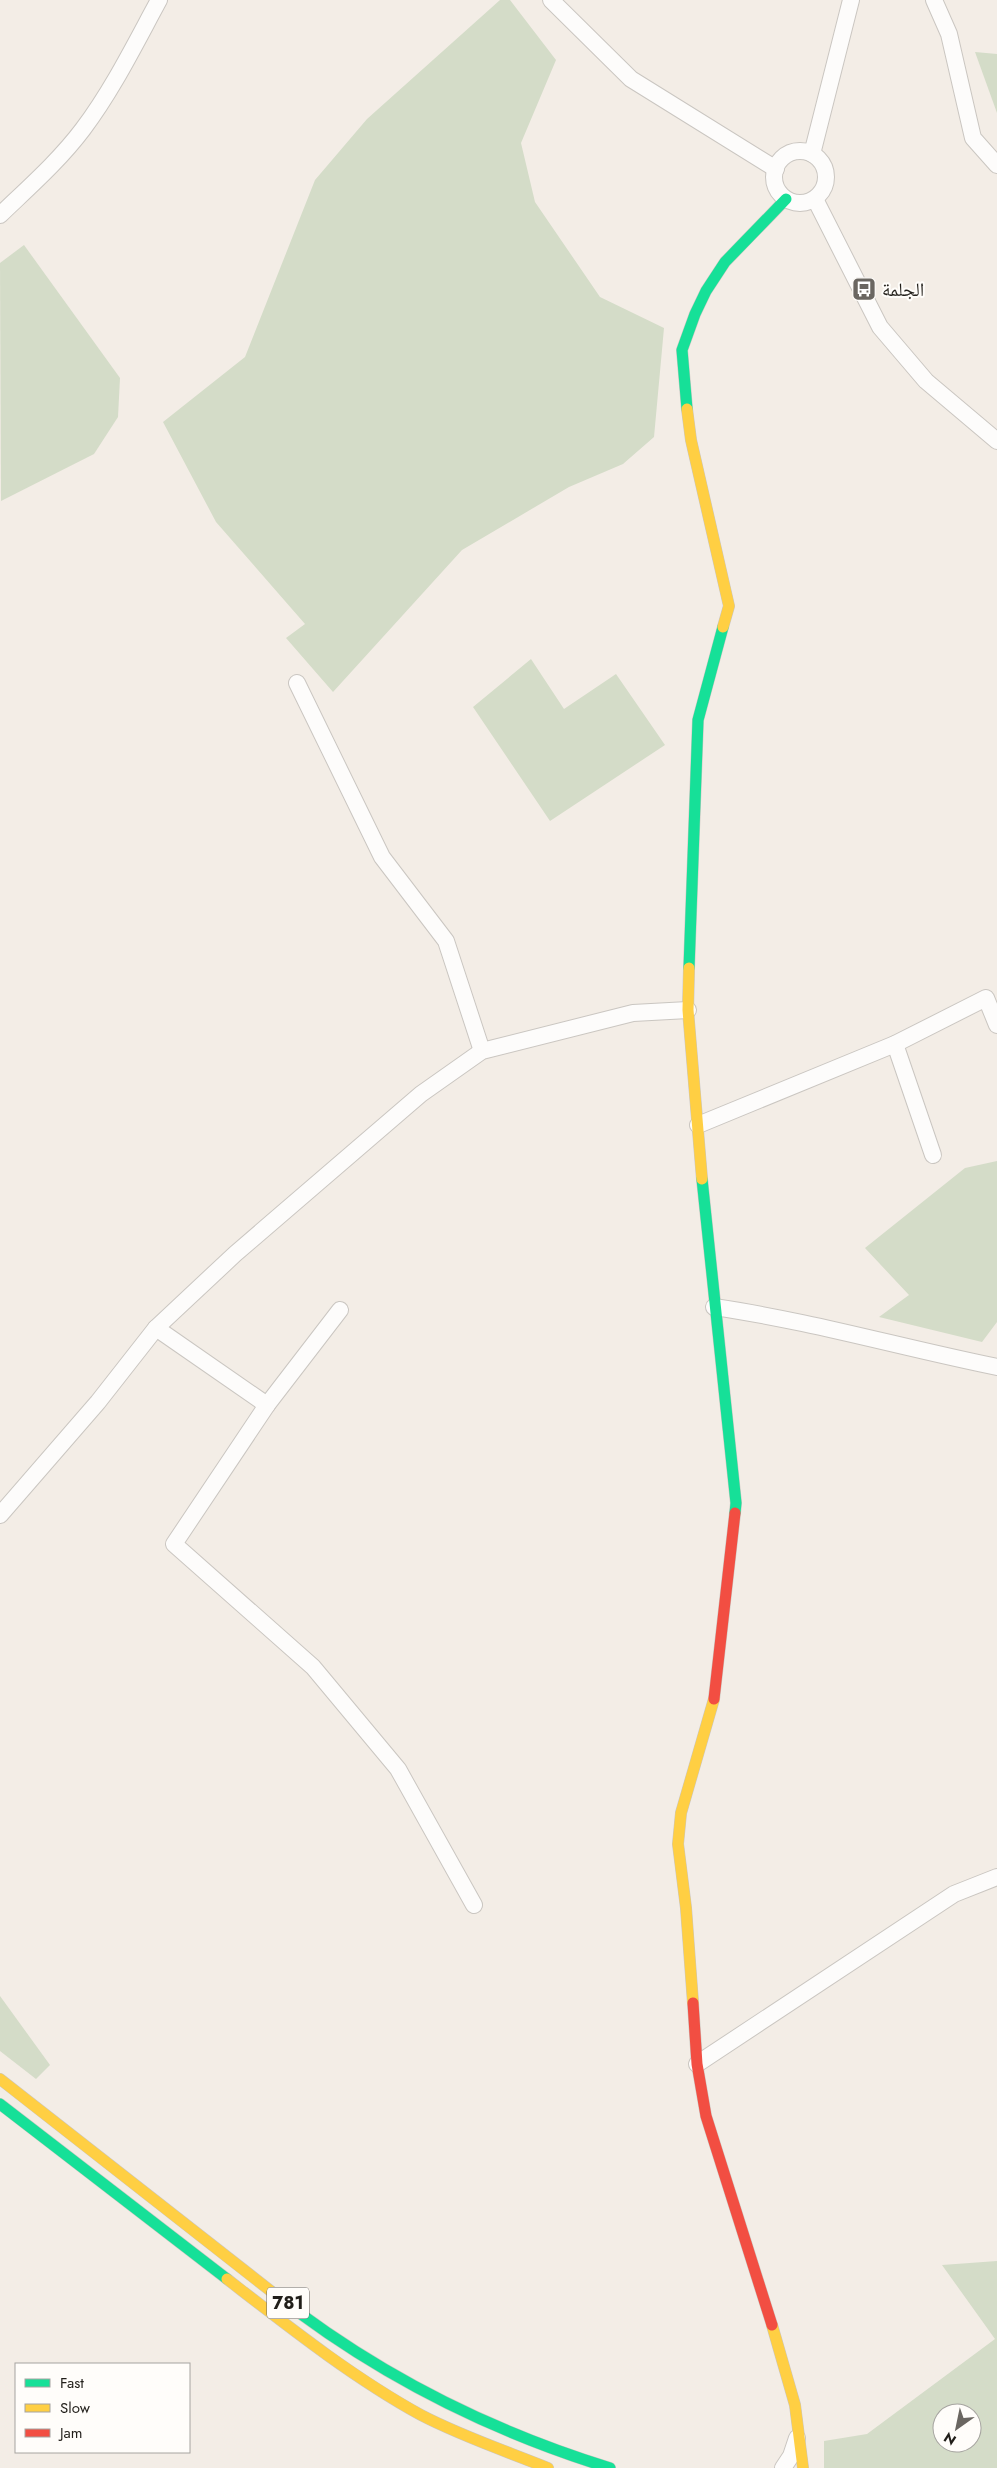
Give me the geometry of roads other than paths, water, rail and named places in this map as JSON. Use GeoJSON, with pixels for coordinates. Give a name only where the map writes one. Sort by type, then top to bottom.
{"type":"FeatureCollection","features":[{"type":"Feature","properties":{"kind":"street"},"geometry":{"type":"LineString","coordinates":[[0,215],[43,174],[82,130],[118,76],[159,0]]}},
{"type":"Feature","properties":{"kind":"street"},"geometry":{"type":"LineString","coordinates":[[551,0],[631,78],[776,168]]}},
{"type":"Feature","properties":{"kind":"street"},"geometry":{"type":"LineString","coordinates":[[812,154],[851,0]]}},
{"type":"Feature","properties":{"kind":"street"},"geometry":{"type":"LineString","coordinates":[[934,0],[949,34],[974,138],[997,165]]}},
{"type":"Feature","properties":{"kind":"street"},"geometry":{"type":"LineString","coordinates":[[795,152],[812,154],[823,164],[826,180],[821,194],[815,199],[800,203],[786,199],[776,186],[776,168],[780,161],[795,152]]}},
{"type":"Feature","properties":{"kind":"street"},"geometry":{"type":"LineString","coordinates":[[786,199],[725,262],[694,314],[682,350],[682,369],[692,440],[729,606],[698,720],[688,1010],[714,1307],[736,1503],[713,1709],[681,1813],[678,1844],[686,1908],[697,2064],[706,2116],[785,2366],[799,2431],[803,2468]]}},
{"type":"Feature","properties":{"kind":"street"},"geometry":{"type":"LineString","coordinates":[[815,199],[880,328],[926,381],[997,441]]}},
{"type":"Feature","properties":{"kind":"street"},"geometry":{"type":"LineString","coordinates":[[297,683],[382,857],[446,940],[482,1051]]}},
{"type":"Feature","properties":{"kind":"street"},"geometry":{"type":"LineString","coordinates":[[698,1124],[896,1044],[986,998],[997,1025]]}},
{"type":"Feature","properties":{"kind":"street"},"geometry":{"type":"LineString","coordinates":[[0,1516],[98,1402],[156,1328],[235,1254],[421,1094],[482,1051],[633,1013],[688,1010]]}},
{"type":"Feature","properties":{"kind":"street"},"geometry":{"type":"LineString","coordinates":[[896,1044],[933,1155]]}},
{"type":"Feature","properties":{"kind":"street"},"geometry":{"type":"LineString","coordinates":[[714,1307],[770,1315],[915,1350],[997,1367]]}},
{"type":"Feature","properties":{"kind":"street"},"geometry":{"type":"LineString","coordinates":[[340,1310],[267,1405],[174,1544],[312,1667],[392,1762],[474,1905]]}},
{"type":"Feature","properties":{"kind":"street"},"geometry":{"type":"LineString","coordinates":[[156,1328],[267,1405]]}},
{"type":"Feature","properties":{"kind":"street"},"geometry":{"type":"LineString","coordinates":[[697,2064],[954,1894],[997,1877]]}},
{"type":"Feature","properties":{"kind":"street","name":"781"},"geometry":{"type":"LineString","coordinates":[[0,2079],[304,2316],[364,2357],[454,2408],[496,2427],[544,2447],[610,2468]]}},
{"type":"Feature","properties":{"kind":"street","name":"781"},"geometry":{"type":"LineString","coordinates":[[0,2104],[287,2326],[369,2384],[422,2415],[458,2432],[548,2468]]}},
{"type":"Feature","properties":{"kind":"street"},"geometry":{"type":"LineString","coordinates":[[783,2468],[791,2456],[799,2431]]}},
{"type":"Feature","properties":{"kind":"place","name":"الجلمة"},"geometry":{"type":"Point","coordinates":[864,289]}}]}
